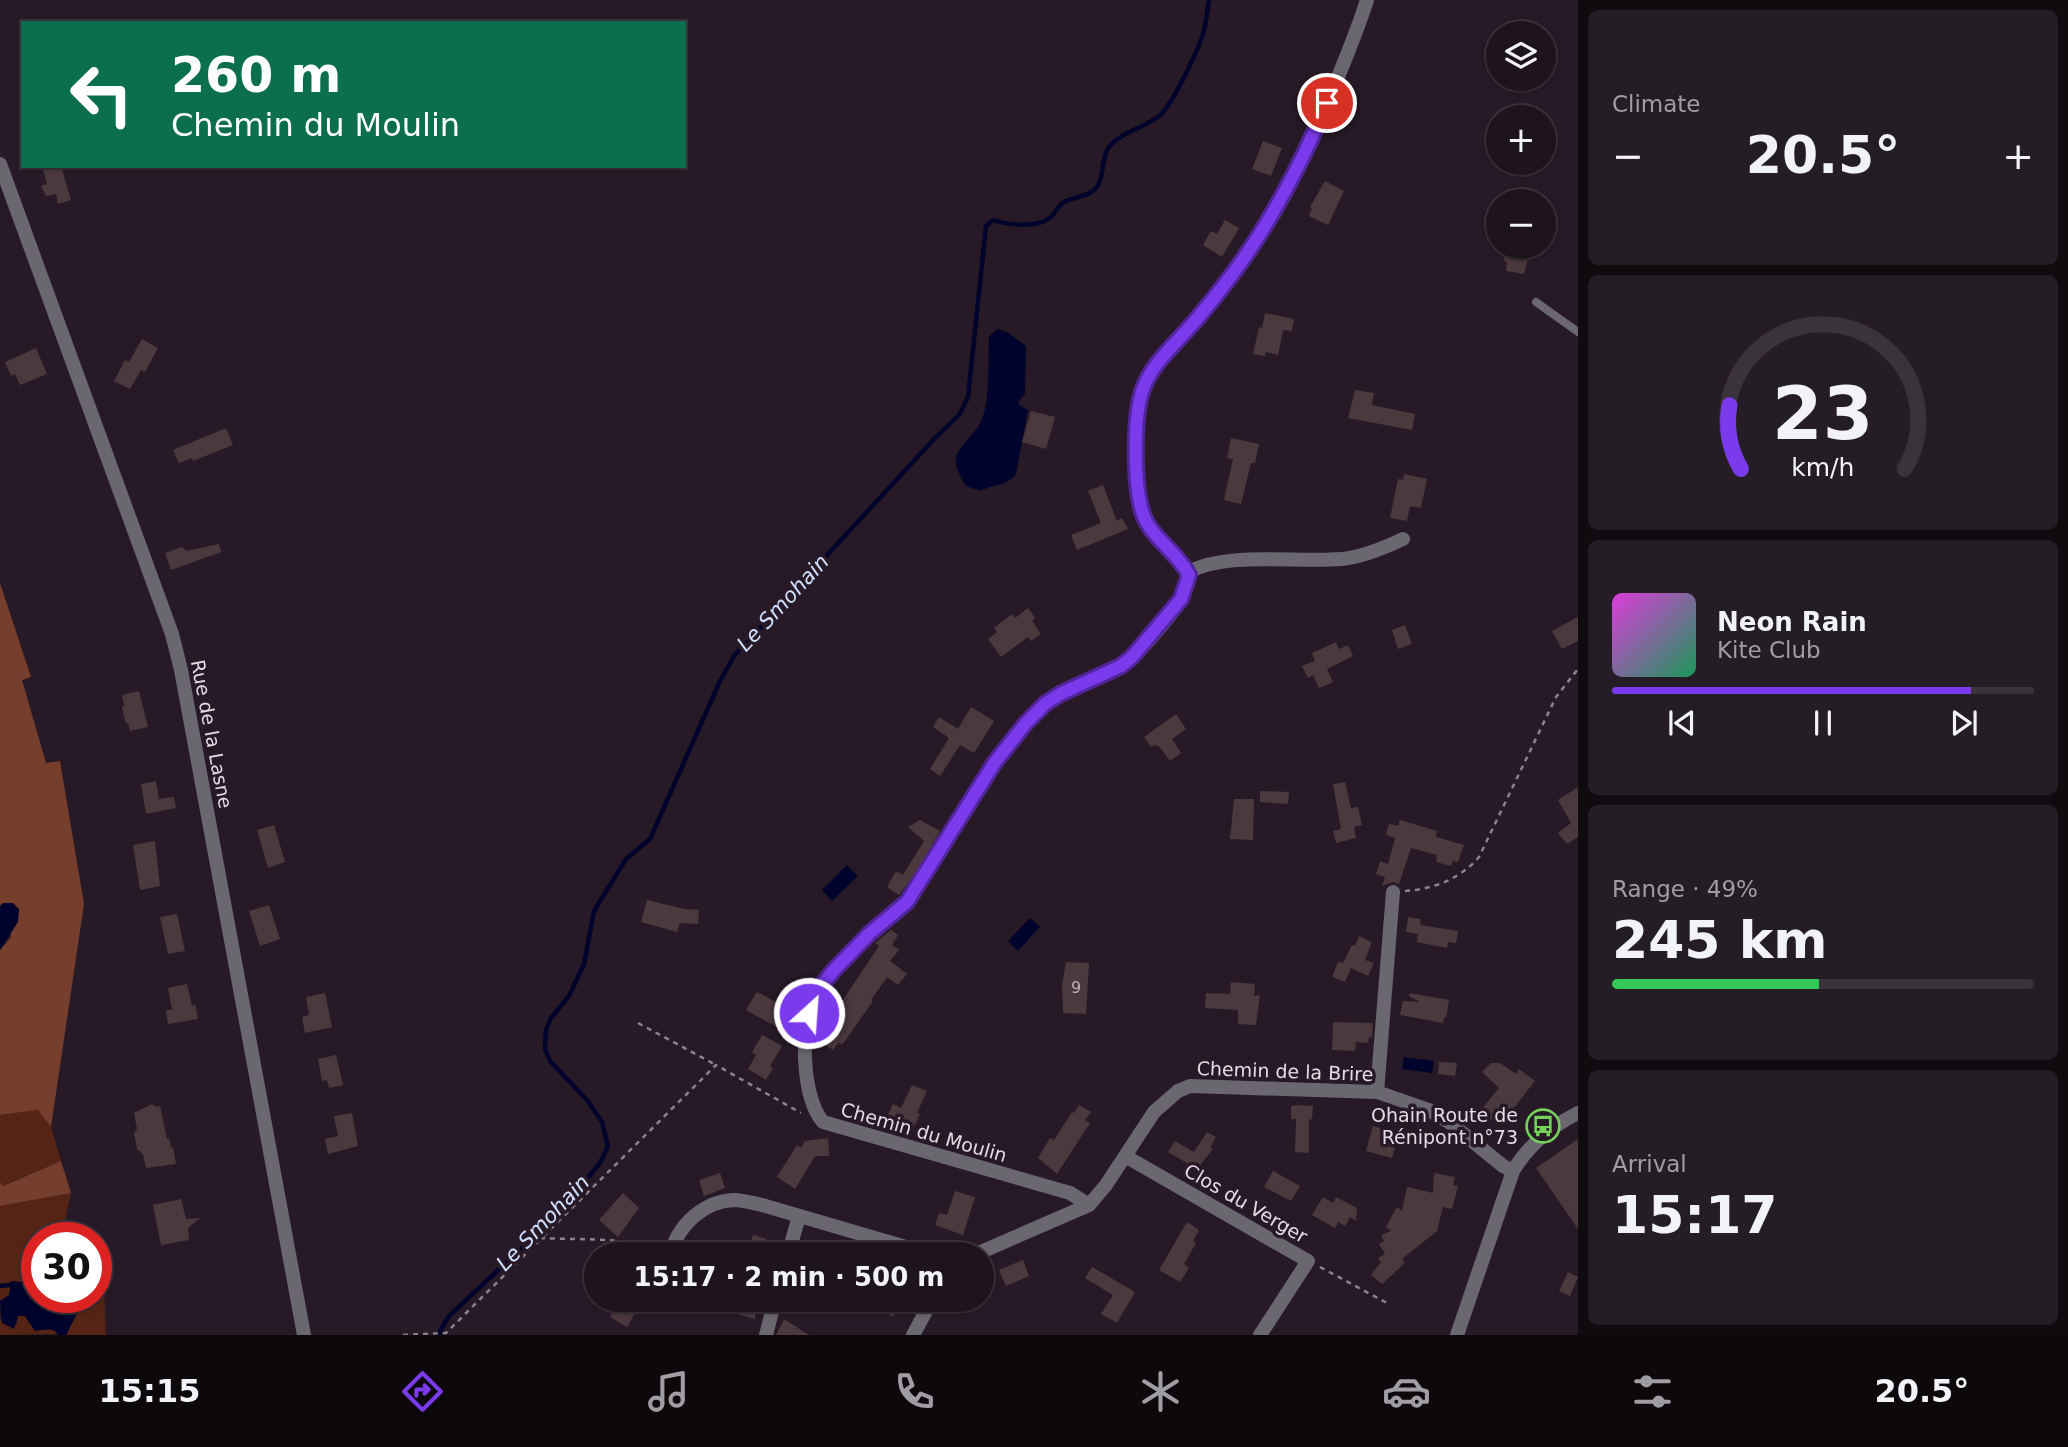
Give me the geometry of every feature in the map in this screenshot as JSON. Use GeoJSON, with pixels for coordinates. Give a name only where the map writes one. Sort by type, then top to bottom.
{"type":"FeatureCollection","features":[{"type":"Feature","properties":{"kind":"street"},"geometry":{"type":"LineString","coordinates":[[1367,0],[1318,125],[1283,198],[1242,262],[1215,298],[1157,364],[1142,392],[1139,410],[1137,493],[1143,515],[1153,533],[1188,572],[1201,565],[1228,562],[1343,559],[1380,550],[1403,539]]}},
{"type":"Feature","properties":{"kind":"street","name":"Rue de la Lasne"},"geometry":{"type":"LineString","coordinates":[[0,164],[172,634],[181,670],[304,1335]]}},
{"type":"Feature","properties":{"kind":"street","name":"Chemin du Moulin"},"geometry":{"type":"LineString","coordinates":[[1089,1205],[1070,1193],[831,1126],[817,1116],[808,1087],[806,1041],[809,1013],[821,986],[869,934],[907,902],[995,762],[1026,723],[1046,703],[1060,694],[1121,666],[1132,657],[1181,599],[1187,587],[1188,572]]}},
{"type":"Feature","properties":{"kind":"street"},"geometry":{"type":"LineString","coordinates":[[1377,1092],[1394,892]]}},
{"type":"Feature","properties":{"kind":"street","name":"Chemin de la Brire"},"geometry":{"type":"LineString","coordinates":[[1089,1205],[1106,1185],[1154,1112],[1178,1091],[1191,1086],[1377,1092],[1429,1110],[1450,1122],[1503,1166],[1513,1171]]}},
{"type":"Feature","properties":{"kind":"street"},"geometry":{"type":"LineString","coordinates":[[1457,1335],[1513,1171],[1527,1151],[1547,1133],[1578,1113]]}},
{"type":"Feature","properties":{"kind":"street","name":"Clos du Verger"},"geometry":{"type":"LineString","coordinates":[[1125,1156],[1308,1261],[1260,1335]]}},
{"type":"Feature","properties":{"kind":"street"},"geometry":{"type":"LineString","coordinates":[[675,1242],[679,1231],[689,1220],[724,1201],[737,1200],[888,1242]]}},
{"type":"Feature","properties":{"kind":"street"},"geometry":{"type":"LineString","coordinates":[[994,1246],[1089,1205]]}},
{"type":"Feature","properties":{"kind":"street"},"geometry":{"type":"LineString","coordinates":[[792,1242],[799,1216]]}},
{"type":"Feature","properties":{"kind":"street"},"geometry":{"type":"LineString","coordinates":[[766,1335],[772,1312]]}},
{"type":"Feature","properties":{"kind":"street"},"geometry":{"type":"LineString","coordinates":[[913,1335],[925,1312]]}},
{"type":"Feature","properties":{"kind":"lane"},"geometry":{"type":"LineString","coordinates":[[1536,302],[1578,332]]}},
{"type":"Feature","properties":{"kind":"path"},"geometry":{"type":"LineString","coordinates":[[1394,892],[1419,890],[1449,881],[1465,873],[1479,857],[1556,696],[1578,669]]}},
{"type":"Feature","properties":{"kind":"path"},"geometry":{"type":"LineString","coordinates":[[638,1023],[804,1115],[817,1116]]}},
{"type":"Feature","properties":{"kind":"path"},"geometry":{"type":"LineString","coordinates":[[403,1335],[443,1334],[716,1065]]}},
{"type":"Feature","properties":{"kind":"path"},"geometry":{"type":"LineString","coordinates":[[540,1238],[594,1242]]}},
{"type":"Feature","properties":{"kind":"path"},"geometry":{"type":"LineString","coordinates":[[1308,1261],[1387,1303]]}},
{"type":"Feature","properties":{"kind":"shaded area"},"geometry":{"type":"Polygon","coordinates":[[[0,583],[31,677],[22,680],[46,763],[60,761],[84,904],[51,1127],[38,1110],[0,1115],[0,950],[11,937],[4,903],[0,906],[0,583]]]}},
{"type":"Feature","properties":{"kind":"shaded area"},"geometry":{"type":"Polygon","coordinates":[[[38,1110],[51,1127],[61,1161],[2,1186],[0,1115],[38,1110]]]}},
{"type":"Feature","properties":{"kind":"shaded area"},"geometry":{"type":"Polygon","coordinates":[[[61,1161],[71,1193],[0,1206],[0,1182],[3,1186],[61,1161]]]}},
{"type":"Feature","properties":{"kind":"shaded area"},"geometry":{"type":"Polygon","coordinates":[[[71,1193],[64,1222],[21,1222],[21,1281],[0,1301],[0,1206],[71,1193]]]}},
{"type":"Feature","properties":{"kind":"shaded area"},"geometry":{"type":"Polygon","coordinates":[[[77,1313],[105,1313],[106,1335],[66,1335],[77,1313]]]}},
{"type":"Feature","properties":{"kind":"shaded area"},"geometry":{"type":"Polygon","coordinates":[[[18,1316],[25,1316],[29,1324],[54,1330],[59,1334],[0,1335],[0,1317],[2,1323],[17,1324],[18,1316]]]}},
{"type":"Feature","properties":{"kind":"water"},"geometry":{"type":"Polygon","coordinates":[[[997,329],[1007,332],[1026,346],[1025,394],[1019,405],[1028,410],[1016,474],[1004,483],[981,491],[966,486],[956,460],[960,449],[979,424],[985,411],[989,337],[997,329]]]}},
{"type":"Feature","properties":{"kind":"water"},"geometry":{"type":"Polygon","coordinates":[[[847,865],[858,876],[832,901],[822,890],[847,865]]]}},
{"type":"Feature","properties":{"kind":"water"},"geometry":{"type":"Polygon","coordinates":[[[3,903],[13,903],[19,909],[18,922],[0,950],[0,906],[3,903]]]}},
{"type":"Feature","properties":{"kind":"water"},"geometry":{"type":"Polygon","coordinates":[[[1030,918],[1040,927],[1018,951],[1008,941],[1030,918]]]}},
{"type":"Feature","properties":{"kind":"water"},"geometry":{"type":"Polygon","coordinates":[[[1404,1057],[1434,1061],[1432,1073],[1402,1069],[1404,1057]]]}},
{"type":"Feature","properties":{"kind":"water"},"geometry":{"type":"Polygon","coordinates":[[[11,1281],[21,1282],[21,1313],[77,1313],[66,1335],[58,1335],[51,1330],[35,1331],[25,1316],[18,1316],[14,1329],[2,1323],[0,1301],[9,1295],[11,1281]]]}},
{"type":"Feature","properties":{"kind":"building"},"geometry":{"type":"Polygon","coordinates":[[[1263,141],[1282,148],[1271,176],[1252,169],[1263,141]]]}},
{"type":"Feature","properties":{"kind":"building"},"geometry":{"type":"Polygon","coordinates":[[[43,168],[62,168],[71,200],[58,204],[56,194],[46,196],[41,186],[47,184],[43,168]]]}},
{"type":"Feature","properties":{"kind":"building"},"geometry":{"type":"Polygon","coordinates":[[[1325,181],[1344,191],[1328,225],[1309,216],[1310,207],[1325,181]]]}},
{"type":"Feature","properties":{"kind":"building"},"geometry":{"type":"Polygon","coordinates":[[[1225,220],[1239,228],[1222,257],[1203,245],[1211,231],[1217,234],[1225,220]]]}},
{"type":"Feature","properties":{"kind":"building"},"geometry":{"type":"Polygon","coordinates":[[[1528,259],[1524,274],[1506,271],[1507,262],[1504,261],[1528,259]]]}},
{"type":"Feature","properties":{"kind":"building"},"geometry":{"type":"Polygon","coordinates":[[[1265,313],[1294,319],[1292,331],[1283,330],[1278,355],[1266,352],[1265,356],[1253,354],[1265,313]]]}},
{"type":"Feature","properties":{"kind":"building"},"geometry":{"type":"Polygon","coordinates":[[[142,339],[158,348],[145,372],[141,370],[130,389],[114,381],[125,360],[129,362],[142,339]]]}},
{"type":"Feature","properties":{"kind":"building"},"geometry":{"type":"Polygon","coordinates":[[[36,348],[47,374],[20,385],[15,374],[11,376],[5,362],[36,348]]]}},
{"type":"Feature","properties":{"kind":"building"},"geometry":{"type":"Polygon","coordinates":[[[1355,390],[1374,393],[1372,405],[1415,414],[1412,430],[1348,418],[1355,390]]]}},
{"type":"Feature","properties":{"kind":"building"},"geometry":{"type":"Polygon","coordinates":[[[1031,411],[1055,417],[1046,449],[1022,442],[1031,411]]]}},
{"type":"Feature","properties":{"kind":"building"},"geometry":{"type":"Polygon","coordinates":[[[226,428],[233,445],[193,461],[192,458],[179,463],[173,450],[226,428]]]}},
{"type":"Feature","properties":{"kind":"building"},"geometry":{"type":"Polygon","coordinates":[[[1231,438],[1259,444],[1255,463],[1251,463],[1241,504],[1224,500],[1233,459],[1227,458],[1231,438]]]}},
{"type":"Feature","properties":{"kind":"building"},"geometry":{"type":"Polygon","coordinates":[[[1404,474],[1427,479],[1421,508],[1410,506],[1407,521],[1390,518],[1398,479],[1403,480],[1404,474]]]}},
{"type":"Feature","properties":{"kind":"building"},"geometry":{"type":"Polygon","coordinates":[[[1103,485],[1117,521],[1122,518],[1128,529],[1077,550],[1071,535],[1101,523],[1088,491],[1103,485]]]}},
{"type":"Feature","properties":{"kind":"building"},"geometry":{"type":"Polygon","coordinates":[[[219,544],[221,552],[171,570],[165,553],[182,547],[187,551],[219,544]]]}},
{"type":"Feature","properties":{"kind":"building"},"geometry":{"type":"Polygon","coordinates":[[[1028,608],[1035,618],[1032,621],[1041,634],[1031,641],[1028,637],[1001,657],[988,639],[997,632],[994,628],[1012,614],[1015,618],[1028,608]]]}},
{"type":"Feature","properties":{"kind":"building"},"geometry":{"type":"Polygon","coordinates":[[[1578,617],[1578,641],[1562,649],[1552,631],[1578,617]]]}},
{"type":"Feature","properties":{"kind":"building"},"geometry":{"type":"Polygon","coordinates":[[[1405,625],[1412,644],[1398,649],[1392,630],[1405,625]]]}},
{"type":"Feature","properties":{"kind":"building"},"geometry":{"type":"Polygon","coordinates":[[[1336,642],[1339,649],[1348,645],[1353,656],[1327,669],[1333,682],[1319,688],[1313,675],[1308,678],[1302,666],[1315,661],[1312,653],[1336,642]]]}},
{"type":"Feature","properties":{"kind":"building"},"geometry":{"type":"Polygon","coordinates":[[[139,691],[148,727],[130,731],[122,707],[122,695],[139,691]]]}},
{"type":"Feature","properties":{"kind":"building"},"geometry":{"type":"Polygon","coordinates":[[[971,707],[994,721],[974,753],[960,745],[940,776],[930,769],[949,738],[933,727],[939,717],[958,729],[971,707]]]}},
{"type":"Feature","properties":{"kind":"building"},"geometry":{"type":"Polygon","coordinates":[[[1176,714],[1186,729],[1172,739],[1181,753],[1170,761],[1160,747],[1151,747],[1144,737],[1176,714]]]}},
{"type":"Feature","properties":{"kind":"building"},"geometry":{"type":"Polygon","coordinates":[[[156,781],[159,799],[174,797],[176,808],[146,814],[141,784],[156,781]]]}},
{"type":"Feature","properties":{"kind":"building"},"geometry":{"type":"Polygon","coordinates":[[[1345,782],[1351,808],[1358,807],[1362,825],[1354,827],[1356,838],[1336,843],[1333,831],[1341,829],[1333,784],[1345,782]]]}},
{"type":"Feature","properties":{"kind":"building"},"geometry":{"type":"Polygon","coordinates":[[[1578,787],[1578,837],[1567,844],[1558,833],[1571,823],[1558,800],[1578,787]]]}},
{"type":"Feature","properties":{"kind":"building"},"geometry":{"type":"Polygon","coordinates":[[[1260,791],[1289,792],[1288,804],[1260,802],[1260,791]]]}},
{"type":"Feature","properties":{"kind":"building"},"geometry":{"type":"Polygon","coordinates":[[[1234,799],[1254,799],[1253,840],[1230,839],[1234,799]]]}},
{"type":"Feature","properties":{"kind":"building"},"geometry":{"type":"Polygon","coordinates":[[[920,820],[940,831],[915,874],[899,895],[887,887],[896,871],[903,875],[924,841],[908,827],[920,820]]]}},
{"type":"Feature","properties":{"kind":"building"},"geometry":{"type":"Polygon","coordinates":[[[1400,820],[1437,831],[1436,837],[1464,845],[1458,862],[1453,861],[1451,866],[1436,862],[1437,855],[1411,848],[1399,884],[1393,882],[1382,886],[1385,877],[1376,874],[1380,861],[1388,864],[1395,838],[1386,835],[1389,824],[1398,826],[1400,820]]]}},
{"type":"Feature","properties":{"kind":"building"},"geometry":{"type":"Polygon","coordinates":[[[274,825],[285,862],[268,868],[257,830],[274,825]]]}},
{"type":"Feature","properties":{"kind":"building"},"geometry":{"type":"Polygon","coordinates":[[[155,841],[160,886],[140,890],[133,845],[155,841]]]}},
{"type":"Feature","properties":{"kind":"building"},"geometry":{"type":"Polygon","coordinates":[[[647,900],[699,910],[698,924],[680,923],[677,932],[641,922],[647,900]]]}},
{"type":"Feature","properties":{"kind":"building"},"geometry":{"type":"Polygon","coordinates":[[[269,905],[280,939],[260,946],[249,911],[269,905]]]}},
{"type":"Feature","properties":{"kind":"building"},"geometry":{"type":"Polygon","coordinates":[[[177,914],[185,951],[168,954],[160,917],[177,914]]]}},
{"type":"Feature","properties":{"kind":"building"},"geometry":{"type":"Polygon","coordinates":[[[1408,917],[1421,919],[1420,925],[1458,931],[1456,943],[1448,942],[1447,948],[1417,942],[1418,934],[1406,932],[1408,917]]]}},
{"type":"Feature","properties":{"kind":"building"},"geometry":{"type":"Polygon","coordinates":[[[891,930],[898,935],[892,945],[899,950],[890,961],[907,974],[898,985],[887,977],[842,1045],[839,1042],[833,1050],[817,1039],[879,946],[875,943],[891,930]]]}},
{"type":"Feature","properties":{"kind":"building"},"geometry":{"type":"Polygon","coordinates":[[[1359,936],[1372,942],[1365,960],[1374,963],[1368,976],[1351,968],[1345,982],[1332,977],[1338,962],[1343,963],[1359,936]]]}},
{"type":"Feature","properties":{"kind":"building"},"geometry":{"type":"Polygon","coordinates":[[[1066,962],[1089,963],[1086,1014],[1063,1013],[1062,985],[1066,962]]]}},
{"type":"Feature","properties":{"kind":"building"},"geometry":{"type":"Polygon","coordinates":[[[1231,982],[1255,984],[1254,996],[1260,995],[1256,1025],[1238,1024],[1238,1010],[1205,1008],[1206,993],[1230,994],[1231,982]]]}},
{"type":"Feature","properties":{"kind":"building"},"geometry":{"type":"Polygon","coordinates":[[[187,984],[198,1019],[168,1024],[166,1010],[172,1010],[168,988],[187,984]]]}},
{"type":"Feature","properties":{"kind":"building"},"geometry":{"type":"Polygon","coordinates":[[[757,992],[786,1007],[775,1026],[746,1010],[757,992]]]}},
{"type":"Feature","properties":{"kind":"building"},"geometry":{"type":"Polygon","coordinates":[[[325,993],[332,1027],[305,1033],[302,1017],[309,1015],[306,997],[325,993]]]}},
{"type":"Feature","properties":{"kind":"building"},"geometry":{"type":"Polygon","coordinates":[[[1410,993],[1449,1000],[1443,1023],[1400,1015],[1403,1001],[1420,1002],[1409,996],[1410,993]]]}},
{"type":"Feature","properties":{"kind":"building"},"geometry":{"type":"Polygon","coordinates":[[[1333,1022],[1373,1023],[1372,1037],[1369,1037],[1368,1043],[1356,1042],[1355,1051],[1332,1050],[1333,1022]]]}},
{"type":"Feature","properties":{"kind":"building"},"geometry":{"type":"Polygon","coordinates":[[[762,1035],[782,1046],[770,1066],[773,1068],[766,1080],[748,1069],[756,1055],[752,1052],[762,1035]]]}},
{"type":"Feature","properties":{"kind":"building"},"geometry":{"type":"Polygon","coordinates":[[[336,1055],[343,1085],[329,1088],[327,1080],[322,1081],[318,1059],[336,1055]]]}},
{"type":"Feature","properties":{"kind":"building"},"geometry":{"type":"Polygon","coordinates":[[[1439,1062],[1457,1063],[1455,1076],[1438,1074],[1439,1062]]]}},
{"type":"Feature","properties":{"kind":"building"},"geometry":{"type":"Polygon","coordinates":[[[1491,1063],[1500,1063],[1516,1074],[1519,1069],[1535,1081],[1501,1124],[1480,1111],[1499,1088],[1482,1072],[1491,1063]]]}},
{"type":"Feature","properties":{"kind":"building"},"geometry":{"type":"Polygon","coordinates":[[[912,1085],[927,1091],[911,1133],[886,1119],[893,1104],[901,1108],[912,1085]]]}},
{"type":"Feature","properties":{"kind":"building"},"geometry":{"type":"Polygon","coordinates":[[[152,1104],[160,1106],[176,1164],[146,1168],[143,1154],[137,1149],[134,1113],[152,1104]]]}},
{"type":"Feature","properties":{"kind":"building"},"geometry":{"type":"Polygon","coordinates":[[[1079,1105],[1091,1112],[1085,1120],[1090,1123],[1057,1174],[1038,1158],[1050,1138],[1054,1140],[1079,1105]]]}},
{"type":"Feature","properties":{"kind":"building"},"geometry":{"type":"Polygon","coordinates":[[[1291,1106],[1313,1106],[1312,1119],[1309,1120],[1309,1153],[1295,1152],[1296,1119],[1291,1119],[1291,1106]]]}},
{"type":"Feature","properties":{"kind":"building"},"geometry":{"type":"Polygon","coordinates":[[[352,1113],[358,1146],[328,1154],[325,1139],[338,1136],[334,1116],[352,1113]]]}},
{"type":"Feature","properties":{"kind":"building"},"geometry":{"type":"Polygon","coordinates":[[[1373,1126],[1399,1133],[1392,1158],[1366,1151],[1373,1126]]]}},
{"type":"Feature","properties":{"kind":"building"},"geometry":{"type":"Polygon","coordinates":[[[1207,1132],[1216,1137],[1210,1148],[1213,1149],[1197,1169],[1168,1152],[1175,1141],[1194,1152],[1207,1132]]]}},
{"type":"Feature","properties":{"kind":"building"},"geometry":{"type":"Polygon","coordinates":[[[828,1138],[829,1156],[815,1156],[795,1189],[777,1177],[797,1145],[801,1148],[805,1141],[828,1138]]]}},
{"type":"Feature","properties":{"kind":"building"},"geometry":{"type":"Polygon","coordinates":[[[1578,1139],[1578,1229],[1536,1168],[1578,1139]]]}},
{"type":"Feature","properties":{"kind":"building"},"geometry":{"type":"Polygon","coordinates":[[[1273,1171],[1300,1186],[1291,1201],[1264,1187],[1273,1171]]]}},
{"type":"Feature","properties":{"kind":"building"},"geometry":{"type":"Polygon","coordinates":[[[720,1173],[725,1188],[704,1196],[699,1180],[720,1173]]]}},
{"type":"Feature","properties":{"kind":"building"},"geometry":{"type":"Polygon","coordinates":[[[1434,1173],[1455,1177],[1453,1185],[1458,1186],[1452,1209],[1443,1207],[1437,1231],[1402,1259],[1405,1263],[1382,1284],[1371,1275],[1381,1262],[1378,1258],[1385,1254],[1379,1244],[1384,1241],[1381,1235],[1391,1231],[1386,1227],[1397,1207],[1402,1211],[1407,1187],[1433,1193],[1434,1173]]]}},
{"type":"Feature","properties":{"kind":"building"},"geometry":{"type":"Polygon","coordinates":[[[955,1191],[975,1197],[963,1235],[935,1225],[939,1213],[947,1215],[955,1191]]]}},
{"type":"Feature","properties":{"kind":"building"},"geometry":{"type":"Polygon","coordinates":[[[623,1193],[639,1208],[618,1237],[599,1220],[623,1193]]]}},
{"type":"Feature","properties":{"kind":"building"},"geometry":{"type":"Polygon","coordinates":[[[1323,1197],[1333,1203],[1336,1197],[1357,1208],[1356,1221],[1350,1217],[1345,1226],[1338,1222],[1335,1228],[1312,1215],[1323,1197]]]}},
{"type":"Feature","properties":{"kind":"building"},"geometry":{"type":"Polygon","coordinates":[[[181,1199],[186,1219],[200,1218],[188,1228],[189,1240],[161,1245],[153,1205],[181,1199]]]}},
{"type":"Feature","properties":{"kind":"building"},"geometry":{"type":"Polygon","coordinates":[[[1187,1222],[1199,1230],[1193,1241],[1196,1243],[1184,1264],[1189,1268],[1180,1282],[1159,1270],[1187,1222]]]}},
{"type":"Feature","properties":{"kind":"building"},"geometry":{"type":"Polygon","coordinates":[[[753,1235],[767,1239],[766,1242],[751,1242],[753,1235]]]}},
{"type":"Feature","properties":{"kind":"building"},"geometry":{"type":"Polygon","coordinates":[[[1023,1260],[1029,1276],[1006,1286],[999,1270],[1023,1260]]]}},
{"type":"Feature","properties":{"kind":"building"},"geometry":{"type":"Polygon","coordinates":[[[1092,1267],[1135,1292],[1117,1323],[1101,1314],[1113,1295],[1085,1278],[1092,1267]]]}},
{"type":"Feature","properties":{"kind":"building"},"geometry":{"type":"Polygon","coordinates":[[[1568,1272],[1578,1277],[1570,1296],[1559,1291],[1568,1272]]]}},
{"type":"Feature","properties":{"kind":"building"},"geometry":{"type":"Polygon","coordinates":[[[613,1312],[635,1312],[627,1327],[610,1317],[613,1312]]]}},
{"type":"Feature","properties":{"kind":"building"},"geometry":{"type":"Polygon","coordinates":[[[755,1312],[755,1319],[737,1314],[755,1312]]]}},
{"type":"Feature","properties":{"kind":"building"},"geometry":{"type":"Polygon","coordinates":[[[784,1319],[809,1335],[776,1335],[784,1319]]]}},
{"type":"Feature","properties":{"kind":"waterway","name":"Le Smohain"},"geometry":{"type":"LineString","coordinates":[[438,1335],[449,1316],[556,1216],[600,1163],[608,1146],[602,1122],[587,1100],[550,1061],[545,1049],[546,1030],[551,1018],[569,996],[584,964],[594,911],[626,859],[650,839],[720,681],[734,656],[960,414],[968,397],[986,226],[993,220],[1022,225],[1038,223],[1052,216],[1064,202],[1094,190],[1101,178],[1104,157],[1109,147],[1120,137],[1159,116],[1177,91],[1202,37],[1209,0]]}},
{"type":"Feature","properties":{"kind":"waterway"},"geometry":{"type":"LineString","coordinates":[[0,1286],[10,1285]]}},
{"type":"Feature","properties":{"kind":"place","name":"Ohain Route de Rénipont n°73"},"geometry":{"type":"Point","coordinates":[1543,1126]}},
{"type":"Feature","properties":{"kind":"route"},"geometry":{"type":"LineString","coordinates":[[809,1013],[821,986],[834,970],[869,934],[907,902],[995,762],[1026,723],[1046,703],[1060,694],[1121,666],[1155,632],[1181,599],[1189,575],[1185,566],[1153,533],[1143,515],[1137,493],[1139,410],[1142,392],[1157,364],[1215,298],[1262,234],[1283,198],[1327,103]]}}]}
